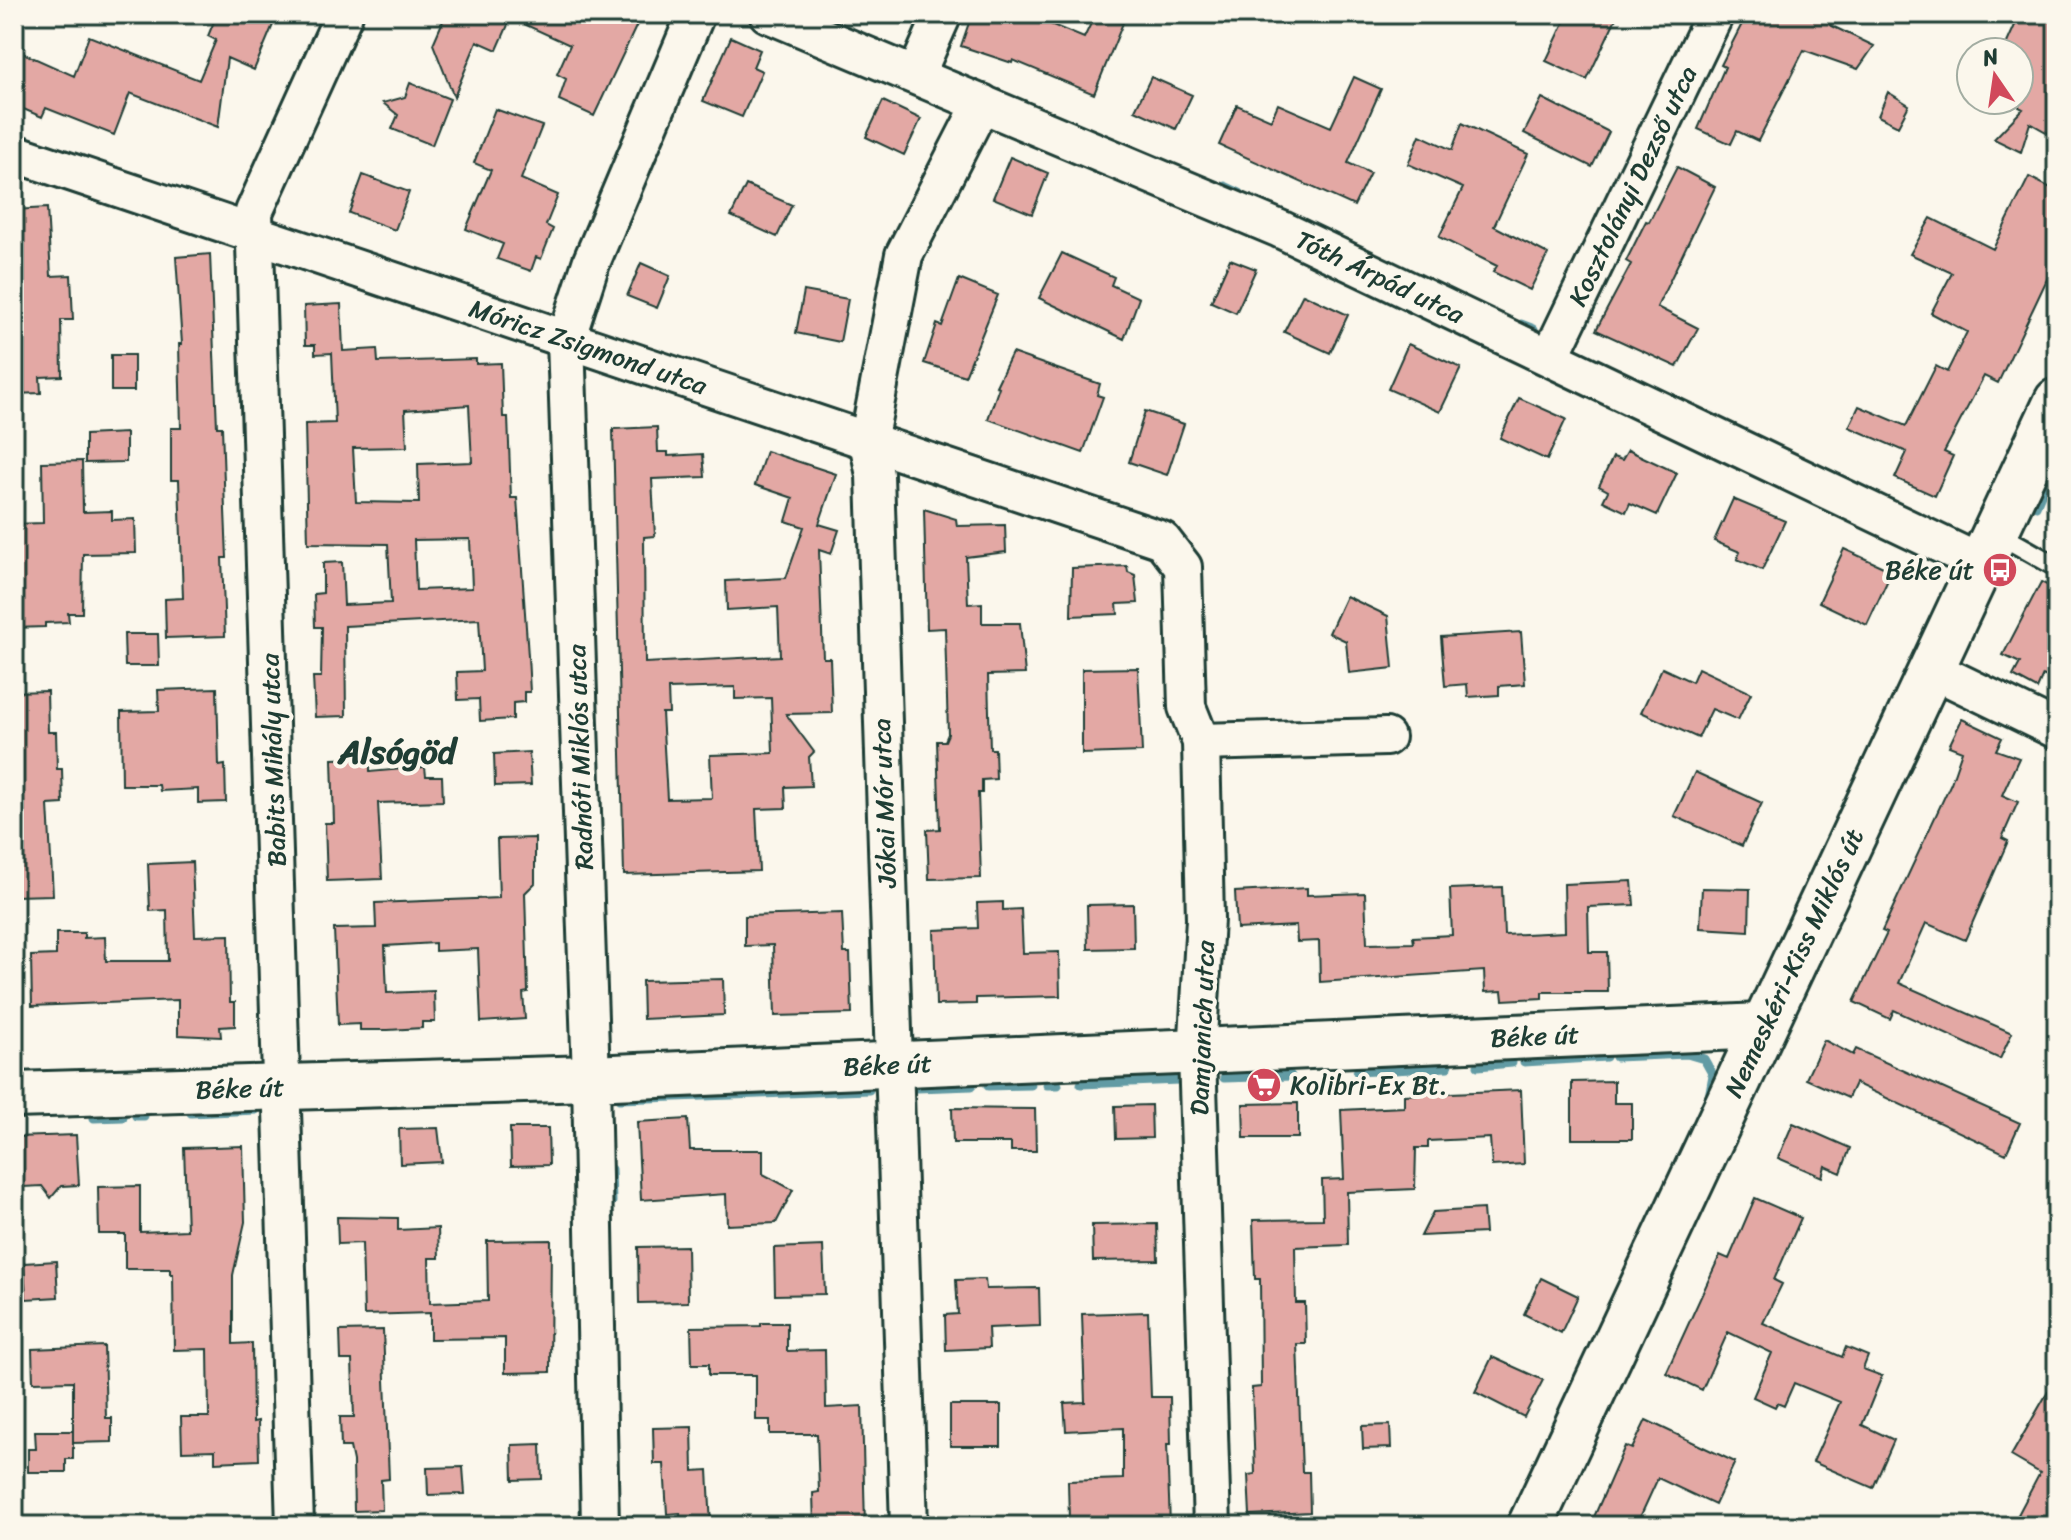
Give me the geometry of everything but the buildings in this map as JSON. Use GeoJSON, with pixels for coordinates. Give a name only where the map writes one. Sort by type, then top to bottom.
{"type":"FeatureCollection","features":[{"type":"Feature","properties":{"kind":"street","name":"Babits Mihály utca"},"geometry":{"type":"LineString","coordinates":[[295,1526],[254,212],[344,14]]}},
{"type":"Feature","properties":{"kind":"street","name":"Radnóti Miklós utca"},"geometry":{"type":"LineString","coordinates":[[600,1526],[591,1078],[566,340],[591,263],[696,14]]}},
{"type":"Feature","properties":{"kind":"street","name":"Tóth Árpád utca"},"geometry":{"type":"LineString","coordinates":[[768,14],[1280,229],[1550,357],[1987,548]]}},
{"type":"Feature","properties":{"kind":"street"},"geometry":{"type":"LineString","coordinates":[[916,75],[943,14]]}},
{"type":"Feature","properties":{"kind":"street","name":"Kosztolányi Dezső utca"},"geometry":{"type":"LineString","coordinates":[[1550,357],[1715,14]]}},
{"type":"Feature","properties":{"kind":"street","name":"Jókai Mór utca"},"geometry":{"type":"LineString","coordinates":[[909,1526],[875,475],[868,442],[904,255],[982,103]]}},
{"type":"Feature","properties":{"kind":"street","name":"Móricz Zsigmond utca"},"geometry":{"type":"LineString","coordinates":[[14,153],[1162,540]]}},
{"type":"Feature","properties":{"kind":"street","name":"Nemeskéri-Kiss Miklós út"},"geometry":{"type":"LineString","coordinates":[[1530,1526],[2057,401]]}},
{"type":"Feature","properties":{"kind":"street","name":"Damjanich utca"},"geometry":{"type":"LineString","coordinates":[[1162,540],[1183,567],[1187,707],[1201,742],[1205,919],[1197,1054],[1212,1526]]}},
{"type":"Feature","properties":{"kind":"street"},"geometry":{"type":"LineString","coordinates":[[1933,670],[2057,730]]}},
{"type":"Feature","properties":{"kind":"street"},"geometry":{"type":"LineString","coordinates":[[1201,742],[1386,737]]}},
{"type":"Feature","properties":{"kind":"street","name":"Béke út"},"geometry":{"type":"LineString","coordinates":[[14,1095],[591,1078],[1197,1054],[1762,1026]]}},
{"type":"Feature","properties":{"kind":"lane"},"geometry":{"type":"LineString","coordinates":[[1987,548],[2057,567]]}},
{"type":"Feature","properties":{"kind":"waterway"},"geometry":{"type":"LineString","coordinates":[[1225,186],[1240,193]]}},
{"type":"Feature","properties":{"kind":"waterway"},"geometry":{"type":"LineString","coordinates":[[1521,324],[1534,329]]}},
{"type":"Feature","properties":{"kind":"waterway"},"geometry":{"type":"LineString","coordinates":[[2054,467],[2057,461]]}},
{"type":"Feature","properties":{"kind":"waterway"},"geometry":{"type":"LineString","coordinates":[[2036,506],[2047,481]]}},
{"type":"Feature","properties":{"kind":"waterway"},"geometry":{"type":"LineString","coordinates":[[1616,1057],[1687,1054],[1704,1059],[1713,1075],[1709,1097]]}},
{"type":"Feature","properties":{"kind":"waterway"},"geometry":{"type":"LineString","coordinates":[[1524,1062],[1606,1057]]}},
{"type":"Feature","properties":{"kind":"waterway"},"geometry":{"type":"LineString","coordinates":[[1478,1066],[1512,1063]]}},
{"type":"Feature","properties":{"kind":"waterway"},"geometry":{"type":"LineString","coordinates":[[1357,1072],[1448,1067]]}},
{"type":"Feature","properties":{"kind":"waterway"},"geometry":{"type":"LineString","coordinates":[[1224,1078],[1291,1076]]}},
{"type":"Feature","properties":{"kind":"waterway"},"geometry":{"type":"LineString","coordinates":[[1081,1084],[1179,1080]]}},
{"type":"Feature","properties":{"kind":"waterway"},"geometry":{"type":"LineString","coordinates":[[988,1086],[1031,1085]]}},
{"type":"Feature","properties":{"kind":"waterway"},"geometry":{"type":"LineString","coordinates":[[1047,1085],[1058,1085]]}},
{"type":"Feature","properties":{"kind":"waterway"},"geometry":{"type":"LineString","coordinates":[[917,1088],[972,1086]]}},
{"type":"Feature","properties":{"kind":"waterway"},"geometry":{"type":"LineString","coordinates":[[619,1099],[869,1090]]}},
{"type":"Feature","properties":{"kind":"waterway"},"geometry":{"type":"LineString","coordinates":[[191,1113],[256,1110]]}},
{"type":"Feature","properties":{"kind":"waterway"},"geometry":{"type":"LineString","coordinates":[[136,1116],[144,1116]]}},
{"type":"Feature","properties":{"kind":"waterway"},"geometry":{"type":"LineString","coordinates":[[94,1118],[123,1117]]}},
{"type":"Feature","properties":{"kind":"waterway"},"geometry":{"type":"LineString","coordinates":[[611,1169],[612,1202]]}},
{"type":"Feature","properties":{"kind":"place","name":"Béke út"},"geometry":{"type":"Point","coordinates":[2000,570]}},
{"type":"Feature","properties":{"kind":"place","name":"Kolibri-Ex Bt."},"geometry":{"type":"Point","coordinates":[1264,1085]}},
{"type":"Feature","properties":{"kind":"district","name":"Alsógöd"},"geometry":{"type":"Point","coordinates":[397,751]}}]}
